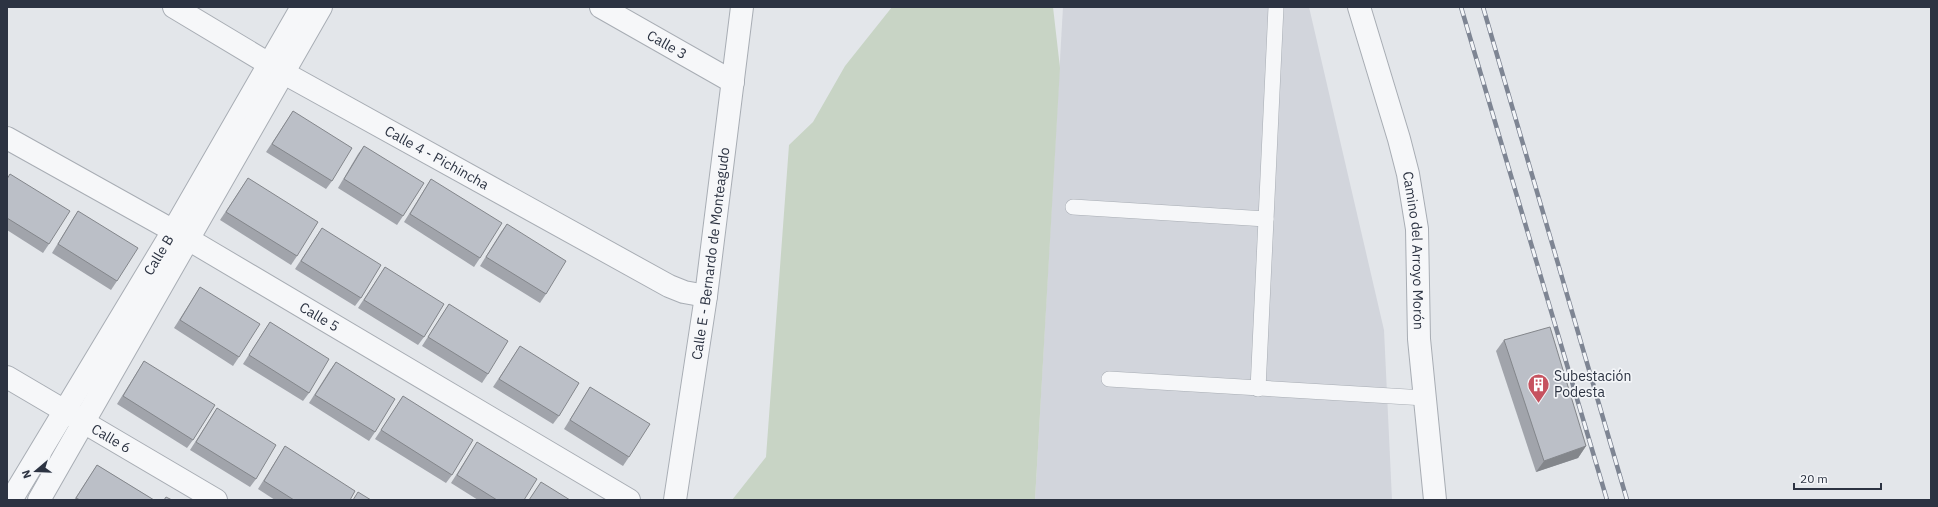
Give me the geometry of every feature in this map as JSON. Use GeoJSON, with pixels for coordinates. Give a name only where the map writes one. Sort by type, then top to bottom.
{"type":"FeatureCollection","features":[{"type":"Feature","properties":{"kind":"street","name":"Calle 4 - Pichincha"},"geometry":{"type":"LineString","coordinates":[[174,7],[277,69],[669,286],[684,292],[706,296]]}},
{"type":"Feature","properties":{"kind":"street","name":"Calle B"},"geometry":{"type":"LineString","coordinates":[[277,69],[302,7]]}},
{"type":"Feature","properties":{"kind":"street","name":"Calle B"},"geometry":{"type":"LineString","coordinates":[[11,500],[64,410],[180,235],[277,69],[321,7]]}},
{"type":"Feature","properties":{"kind":"street","name":"Calle 3"},"geometry":{"type":"LineString","coordinates":[[601,7],[733,82]]}},
{"type":"Feature","properties":{"kind":"street","name":"Calle E - Bernardo de Monteagudo"},"geometry":{"type":"LineString","coordinates":[[675,500],[706,296],[742,7]]}},
{"type":"Feature","properties":{"kind":"street","name":"Camino del Arroyo Morón"},"geometry":{"type":"LineString","coordinates":[[1359,7],[1399,139],[1408,174],[1417,229],[1419,339],[1435,500]]}},
{"type":"Feature","properties":{"kind":"street","name":"Calle 5"},"geometry":{"type":"LineString","coordinates":[[7,138],[180,235],[629,500]]}},
{"type":"Feature","properties":{"kind":"street","name":"Calle B"},"geometry":{"type":"LineString","coordinates":[[39,500],[85,422],[180,235]]}},
{"type":"Feature","properties":{"kind":"street","name":"Calle 6"},"geometry":{"type":"LineString","coordinates":[[7,377],[216,500]]}},
{"type":"Feature","properties":{"kind":"lane"},"geometry":{"type":"LineString","coordinates":[[1258,389],[1276,7]]}},
{"type":"Feature","properties":{"kind":"lane"},"geometry":{"type":"LineString","coordinates":[[1073,207],[1266,220]]}},
{"type":"Feature","properties":{"kind":"lane"},"geometry":{"type":"LineString","coordinates":[[1109,379],[1424,398]]}},
{"type":"Feature","properties":{"kind":"shaded area"},"geometry":{"type":"Polygon","coordinates":[[[1063,7],[1309,7],[1384,330],[1392,500],[1035,500],[1063,7]]]}},
{"type":"Feature","properties":{"kind":"green space"},"geometry":{"type":"Polygon","coordinates":[[[892,7],[1053,7],[1060,68],[1035,500],[732,500],[766,457],[789,145],[813,122],[845,66],[892,7]]]}},
{"type":"Feature","properties":{"kind":"building"},"geometry":{"type":"Polygon","coordinates":[[[293,111],[352,148],[332,181],[272,144],[293,111]]]}},
{"type":"Feature","properties":{"kind":"building"},"geometry":{"type":"Polygon","coordinates":[[[364,146],[424,183],[403,216],[344,179],[364,146]]]}},
{"type":"Feature","properties":{"kind":"building"},"geometry":{"type":"Polygon","coordinates":[[[10,174],[70,211],[49,244],[7,218],[7,179],[10,174]]]}},
{"type":"Feature","properties":{"kind":"building"},"geometry":{"type":"Polygon","coordinates":[[[248,178],[318,222],[297,256],[226,212],[248,178]]]}},
{"type":"Feature","properties":{"kind":"building"},"geometry":{"type":"Polygon","coordinates":[[[431,179],[502,223],[480,258],[410,214],[431,179]]]}},
{"type":"Feature","properties":{"kind":"building"},"geometry":{"type":"Polygon","coordinates":[[[78,211],[138,248],[117,281],[58,244],[78,211]]]}},
{"type":"Feature","properties":{"kind":"building"},"geometry":{"type":"Polygon","coordinates":[[[507,224],[566,261],[546,294],[486,257],[507,224]]]}},
{"type":"Feature","properties":{"kind":"building"},"geometry":{"type":"Polygon","coordinates":[[[322,228],[381,265],[361,298],[301,261],[322,228]]]}},
{"type":"Feature","properties":{"kind":"building"},"geometry":{"type":"Polygon","coordinates":[[[385,267],[444,304],[424,337],[364,300],[385,267]]]}},
{"type":"Feature","properties":{"kind":"building"},"geometry":{"type":"Polygon","coordinates":[[[200,287],[260,324],[239,357],[180,320],[200,287]]]}},
{"type":"Feature","properties":{"kind":"building"},"geometry":{"type":"Polygon","coordinates":[[[449,304],[508,341],[488,374],[428,337],[449,304]]]}},
{"type":"Feature","properties":{"kind":"building"},"geometry":{"type":"Polygon","coordinates":[[[270,322],[329,359],[309,393],[249,355],[270,322]]]}},
{"type":"Feature","properties":{"kind":"building","name":"Subestación Podesta"},"geometry":{"type":"Polygon","coordinates":[[[1550,327],[1586,446],[1544,461],[1504,340],[1550,327]]]}},
{"type":"Feature","properties":{"kind":"building"},"geometry":{"type":"Polygon","coordinates":[[[520,346],[579,383],[559,416],[499,379],[520,346]]]}},
{"type":"Feature","properties":{"kind":"building"},"geometry":{"type":"Polygon","coordinates":[[[144,361],[215,405],[193,440],[123,396],[144,361]]]}},
{"type":"Feature","properties":{"kind":"building"},"geometry":{"type":"Polygon","coordinates":[[[336,362],[395,399],[375,432],[315,395],[336,362]]]}},
{"type":"Feature","properties":{"kind":"building"},"geometry":{"type":"Polygon","coordinates":[[[590,387],[650,424],[629,457],[570,420],[590,387]]]}},
{"type":"Feature","properties":{"kind":"building"},"geometry":{"type":"Polygon","coordinates":[[[403,396],[473,440],[452,475],[381,430],[403,396]]]}},
{"type":"Feature","properties":{"kind":"building"},"geometry":{"type":"Polygon","coordinates":[[[217,408],[276,445],[256,479],[196,442],[217,408]]]}},
{"type":"Feature","properties":{"kind":"building"},"geometry":{"type":"Polygon","coordinates":[[[477,442],[537,479],[524,500],[497,500],[457,475],[477,442]]]}},
{"type":"Feature","properties":{"kind":"building"},"geometry":{"type":"Polygon","coordinates":[[[285,446],[355,491],[350,500],[294,500],[264,481],[285,446]]]}},
{"type":"Feature","properties":{"kind":"building"},"geometry":{"type":"Polygon","coordinates":[[[97,465],[154,500],[80,500],[76,498],[97,465]]]}},
{"type":"Feature","properties":{"kind":"building"},"geometry":{"type":"Polygon","coordinates":[[[541,482],[570,500],[529,500],[541,482]]]}},
{"type":"Feature","properties":{"kind":"building"},"geometry":{"type":"Polygon","coordinates":[[[358,492],[371,500],[353,500],[358,492]]]}},
{"type":"Feature","properties":{"kind":"building"},"geometry":{"type":"Polygon","coordinates":[[[166,497],[172,500],[164,500],[166,497]]]}},
{"type":"Feature","properties":{"kind":"railway"},"geometry":{"type":"LineString","coordinates":[[1461,7],[1607,500]]}},
{"type":"Feature","properties":{"kind":"railway"},"geometry":{"type":"LineString","coordinates":[[1483,7],[1627,500]]}},
{"type":"Feature","properties":{"kind":"place","name":"Subestación Podesta"},"geometry":{"type":"Point","coordinates":[1538,404]}}]}
